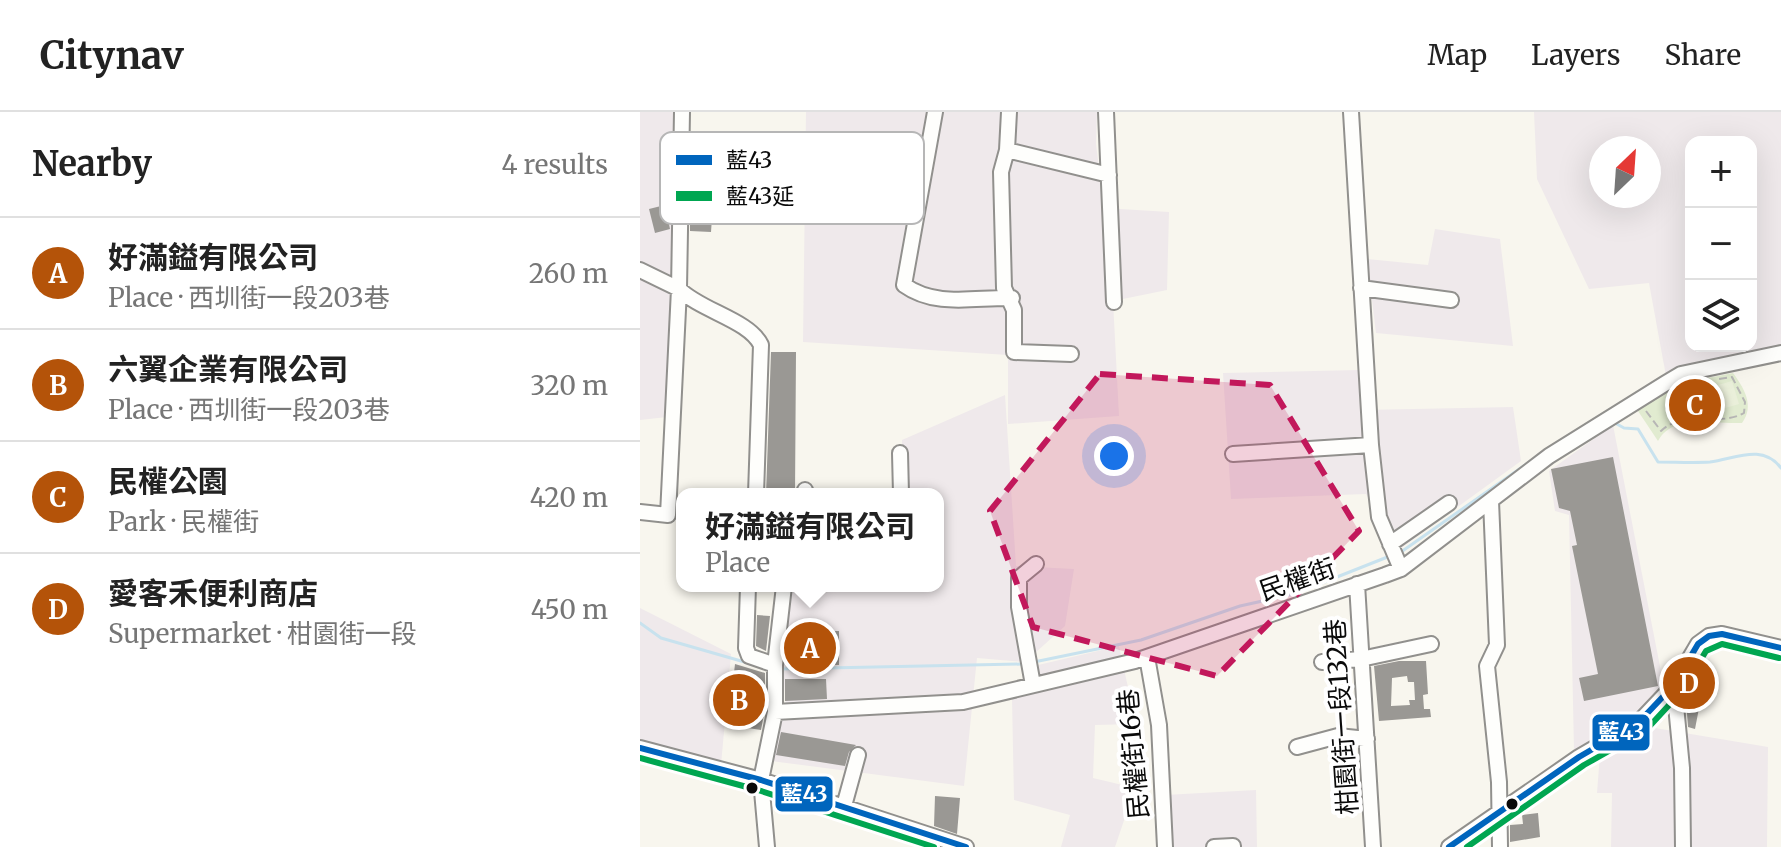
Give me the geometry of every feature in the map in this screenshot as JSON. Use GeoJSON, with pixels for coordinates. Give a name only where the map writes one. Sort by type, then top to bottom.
{"type":"FeatureCollection","features":[{"type":"Feature","properties":{"kind":"street"},"geometry":{"type":"LineString","coordinates":[[682,112],[682,132]]}},
{"type":"Feature","properties":{"kind":"street"},"geometry":{"type":"LineString","coordinates":[[924,173],[935,112]]}},
{"type":"Feature","properties":{"kind":"street"},"geometry":{"type":"LineString","coordinates":[[1009,112],[1007,150],[1001,172],[1004,288],[1012,298],[1014,352],[1071,354]]}},
{"type":"Feature","properties":{"kind":"street"},"geometry":{"type":"LineString","coordinates":[[1106,112],[1114,302]]}},
{"type":"Feature","properties":{"kind":"street"},"geometry":{"type":"LineString","coordinates":[[1351,112],[1371,445],[1379,517],[1401,569]]}},
{"type":"Feature","properties":{"kind":"street"},"geometry":{"type":"LineString","coordinates":[[1007,150],[1109,175]]}},
{"type":"Feature","properties":{"kind":"street"},"geometry":{"type":"LineString","coordinates":[[640,512],[668,515],[680,224]]}},
{"type":"Feature","properties":{"kind":"street"},"geometry":{"type":"LineString","coordinates":[[915,224],[904,285],[919,296],[947,301],[1012,298]]}},
{"type":"Feature","properties":{"kind":"street"},"geometry":{"type":"LineString","coordinates":[[640,270],[679,289],[704,309],[747,328],[761,345],[756,488]]}},
{"type":"Feature","properties":{"kind":"street"},"geometry":{"type":"LineString","coordinates":[[1361,288],[1451,300]]}},
{"type":"Feature","properties":{"kind":"street","name":"民權街"},"geometry":{"type":"LineString","coordinates":[[775,712],[963,702],[1147,657],[1401,569],[1549,456],[1681,374],[1781,353]]}},
{"type":"Feature","properties":{"kind":"street"},"geometry":{"type":"LineString","coordinates":[[1233,454],[1371,445]]}},
{"type":"Feature","properties":{"kind":"street"},"geometry":{"type":"LineString","coordinates":[[900,453],[901,488]]}},
{"type":"Feature","properties":{"kind":"street"},"geometry":{"type":"LineString","coordinates":[[1491,501],[1497,645],[1487,666],[1499,782],[1500,847]]}},
{"type":"Feature","properties":{"kind":"street"},"geometry":{"type":"LineString","coordinates":[[1390,544],[1449,503]]}},
{"type":"Feature","properties":{"kind":"street"},"geometry":{"type":"LineString","coordinates":[[1033,685],[1019,607],[1019,578],[1036,564]]}},
{"type":"Feature","properties":{"kind":"street","name":"柑園街一段132巷"},"geometry":{"type":"LineString","coordinates":[[1357,584],[1373,847]]}},
{"type":"Feature","properties":{"kind":"street"},"geometry":{"type":"LineString","coordinates":[[748,592],[746,648],[749,656],[775,665]]}},
{"type":"Feature","properties":{"kind":"street"},"geometry":{"type":"LineString","coordinates":[[767,847],[761,780],[775,712],[775,665],[783,592]]}},
{"type":"Feature","properties":{"kind":"street"},"geometry":{"type":"LineString","coordinates":[[1449,847],[1498,810],[1639,722],[1674,685],[1698,644],[1709,636],[1722,634],[1781,648]]}},
{"type":"Feature","properties":{"kind":"street"},"geometry":{"type":"LineString","coordinates":[[1322,662],[1361,659],[1431,644]]}},
{"type":"Feature","properties":{"kind":"street","name":"民權街16巷"},"geometry":{"type":"LineString","coordinates":[[1147,657],[1159,725],[1165,847]]}},
{"type":"Feature","properties":{"kind":"street"},"geometry":{"type":"LineString","coordinates":[[1674,685],[1685,846]]}},
{"type":"Feature","properties":{"kind":"street"},"geometry":{"type":"LineString","coordinates":[[1297,747],[1338,736],[1367,739]]}},
{"type":"Feature","properties":{"kind":"street"},"geometry":{"type":"LineString","coordinates":[[640,748],[761,780],[966,847]]}},
{"type":"Feature","properties":{"kind":"street"},"geometry":{"type":"LineString","coordinates":[[844,806],[858,755]]}},
{"type":"Feature","properties":{"kind":"street"},"geometry":{"type":"LineString","coordinates":[[1214,847],[1233,846]]}},
{"type":"Feature","properties":{"kind":"path"},"geometry":{"type":"LineString","coordinates":[[1641,407],[1661,431],[1678,422],[1735,418],[1744,413],[1745,402],[1732,377],[1712,378],[1674,388],[1663,396]]}},
{"type":"Feature","properties":{"kind":"path"},"geometry":{"type":"LineString","coordinates":[[1666,409],[1674,388]]}},
{"type":"Feature","properties":{"kind":"path"},"geometry":{"type":"LineString","coordinates":[[1669,415],[1690,406]]}},
{"type":"Feature","properties":{"kind":"highlighted area"},"geometry":{"type":"Polygon","coordinates":[[[1100,374],[1270,385],[1359,531],[1217,676],[1033,627],[990,511],[1100,374]]]}},
{"type":"Feature","properties":{"kind":"shaded area"},"geometry":{"type":"Polygon","coordinates":[[[640,112],[678,112],[677,132],[660,132],[660,224],[674,224],[667,417],[640,420],[640,112]]]}},
{"type":"Feature","properties":{"kind":"shaded area"},"geometry":{"type":"Polygon","coordinates":[[[806,112],[1097,112],[1096,144],[1104,208],[1169,212],[1167,290],[1113,301],[1119,416],[1008,424],[1008,355],[803,342],[805,224],[924,224],[924,132],[806,132],[806,112]]]}},
{"type":"Feature","properties":{"kind":"shaded area"},"geometry":{"type":"Polygon","coordinates":[[[1534,112],[1781,112],[1781,348],[1666,376],[1649,283],[1589,289],[1537,179],[1534,112]]]}},
{"type":"Feature","properties":{"kind":"shaded area"},"geometry":{"type":"Polygon","coordinates":[[[1435,229],[1500,239],[1513,346],[1376,333],[1367,259],[1428,265],[1435,229]]]}},
{"type":"Feature","properties":{"kind":"shaded area"},"geometry":{"type":"Polygon","coordinates":[[[1359,370],[1363,410],[1513,407],[1521,461],[1397,551],[1366,494],[1231,499],[1223,373],[1359,370]]]}},
{"type":"Feature","properties":{"kind":"shaded area"},"geometry":{"type":"Polygon","coordinates":[[[1005,395],[1016,566],[1074,569],[1065,626],[1025,662],[977,658],[964,786],[771,761],[786,705],[782,662],[789,592],[944,592],[944,488],[903,488],[902,440],[1005,395]]]}},
{"type":"Feature","properties":{"kind":"shaded area"},"geometry":{"type":"Polygon","coordinates":[[[1613,425],[1664,687],[1632,719],[1574,750],[1569,515],[1555,511],[1549,471],[1613,425]]]}},
{"type":"Feature","properties":{"kind":"shaded area"},"geometry":{"type":"Polygon","coordinates":[[[640,608],[731,654],[721,765],[640,744],[640,608]]]}},
{"type":"Feature","properties":{"kind":"shaded area"},"geometry":{"type":"Polygon","coordinates":[[[1119,646],[1136,724],[1095,725],[1093,778],[1135,788],[1115,847],[1061,847],[1070,815],[1014,800],[1012,698],[1038,689],[1034,666],[1119,646]]]}},
{"type":"Feature","properties":{"kind":"shaded area"},"geometry":{"type":"Polygon","coordinates":[[[1655,728],[1768,747],[1767,847],[1611,847],[1612,793],[1597,793],[1600,754],[1655,728]]]}},
{"type":"Feature","properties":{"kind":"shaded area"},"geometry":{"type":"Polygon","coordinates":[[[1256,790],[1257,847],[1168,847],[1165,795],[1256,790]]]}},
{"type":"Feature","properties":{"kind":"green space"},"geometry":{"type":"Polygon","coordinates":[[[1733,373],[1748,404],[1742,423],[1684,423],[1665,432],[1658,441],[1636,408],[1687,382],[1733,373]]]}},
{"type":"Feature","properties":{"kind":"green space"},"geometry":{"type":"Polygon","coordinates":[[[1732,381],[1739,404],[1694,417],[1687,394],[1732,381]]]}},
{"type":"Feature","properties":{"kind":"building"},"geometry":{"type":"Polygon","coordinates":[[[660,206],[660,224],[669,224],[670,229],[655,233],[649,209],[660,206]]]}},
{"type":"Feature","properties":{"kind":"building"},"geometry":{"type":"Polygon","coordinates":[[[690,224],[712,224],[711,232],[690,231],[690,224]]]}},
{"type":"Feature","properties":{"kind":"building"},"geometry":{"type":"Polygon","coordinates":[[[771,352],[796,352],[795,488],[766,488],[771,352]]]}},
{"type":"Feature","properties":{"kind":"building"},"geometry":{"type":"Polygon","coordinates":[[[1613,457],[1658,686],[1584,701],[1579,678],[1598,674],[1572,546],[1577,545],[1570,511],[1559,508],[1551,469],[1613,457]]]}},
{"type":"Feature","properties":{"kind":"building"},"geometry":{"type":"Polygon","coordinates":[[[757,615],[770,616],[766,651],[756,646],[757,615]]]}},
{"type":"Feature","properties":{"kind":"building"},"geometry":{"type":"Polygon","coordinates":[[[789,631],[839,631],[839,665],[785,664],[789,631]]]}},
{"type":"Feature","properties":{"kind":"building"},"geometry":{"type":"Polygon","coordinates":[[[1399,661],[1426,661],[1428,694],[1423,695],[1424,709],[1430,709],[1431,717],[1379,721],[1374,666],[1399,661]],[[1407,676],[1392,678],[1391,706],[1410,705],[1409,700],[1415,700],[1414,682],[1408,682],[1407,676]]]}},
{"type":"Feature","properties":{"kind":"building"},"geometry":{"type":"Polygon","coordinates":[[[735,664],[765,673],[765,687],[751,684],[746,713],[764,714],[761,730],[728,725],[735,664]]]}},
{"type":"Feature","properties":{"kind":"building"},"geometry":{"type":"Polygon","coordinates":[[[785,679],[826,679],[827,699],[785,701],[785,679]]]}},
{"type":"Feature","properties":{"kind":"building"},"geometry":{"type":"Polygon","coordinates":[[[1686,700],[1700,703],[1695,729],[1688,727],[1686,700]]]}},
{"type":"Feature","properties":{"kind":"building"},"geometry":{"type":"Polygon","coordinates":[[[781,732],[856,745],[849,752],[845,766],[776,755],[781,732]]]}},
{"type":"Feature","properties":{"kind":"building"},"geometry":{"type":"Polygon","coordinates":[[[935,796],[960,798],[957,834],[934,826],[935,796]]]}},
{"type":"Feature","properties":{"kind":"building"},"geometry":{"type":"Polygon","coordinates":[[[1538,813],[1540,837],[1510,842],[1510,825],[1523,824],[1522,815],[1538,813]]]}},
{"type":"Feature","properties":{"kind":"waterway"},"geometry":{"type":"LineString","coordinates":[[1615,423],[1624,428],[1638,429],[1658,462],[1710,462],[1757,454],[1774,460],[1781,468]]}},
{"type":"Feature","properties":{"kind":"waterway"},"geometry":{"type":"LineString","coordinates":[[1401,552],[1545,451]]}},
{"type":"Feature","properties":{"kind":"waterway"},"geometry":{"type":"LineString","coordinates":[[1034,662],[1141,640],[1240,606],[1294,594],[1390,556]]}},
{"type":"Feature","properties":{"kind":"waterway"},"geometry":{"type":"LineString","coordinates":[[640,623],[661,638],[755,665]]}},
{"type":"Feature","properties":{"kind":"waterway"},"geometry":{"type":"LineString","coordinates":[[779,669],[1023,664]]}},
{"type":"Feature","properties":{"kind":"transit line","name":"藍43"},"geometry":{"type":"LineString","coordinates":[[1449,847],[1579,757],[1639,722],[1674,685],[1698,644],[1709,636],[1722,634],[1781,648]]}},
{"type":"Feature","properties":{"kind":"transit line","name":"藍43延"},"geometry":{"type":"LineString","coordinates":[[1467,847],[1584,765],[1646,730],[1682,691],[1706,651],[1722,644],[1779,658]]}},
{"type":"Feature","properties":{"kind":"transit line","name":"藍43"},"geometry":{"type":"LineString","coordinates":[[640,748],[761,780],[966,847]]}},
{"type":"Feature","properties":{"kind":"transit line","name":"藍43延"},"geometry":{"type":"LineString","coordinates":[[640,758],[758,790],[934,847]]}},
{"type":"Feature","properties":{"kind":"place","name":"民權公園"},"geometry":{"type":"Point","coordinates":[1695,405]}},
{"type":"Feature","properties":{"kind":"place","name":"好滿鎰有限公司"},"geometry":{"type":"Point","coordinates":[810,648]}},
{"type":"Feature","properties":{"kind":"place","name":"愛客禾便利商店"},"geometry":{"type":"Point","coordinates":[1689,683]}},
{"type":"Feature","properties":{"kind":"place","name":"六翼企業有限公司"},"geometry":{"type":"Point","coordinates":[739,700]}}]}
